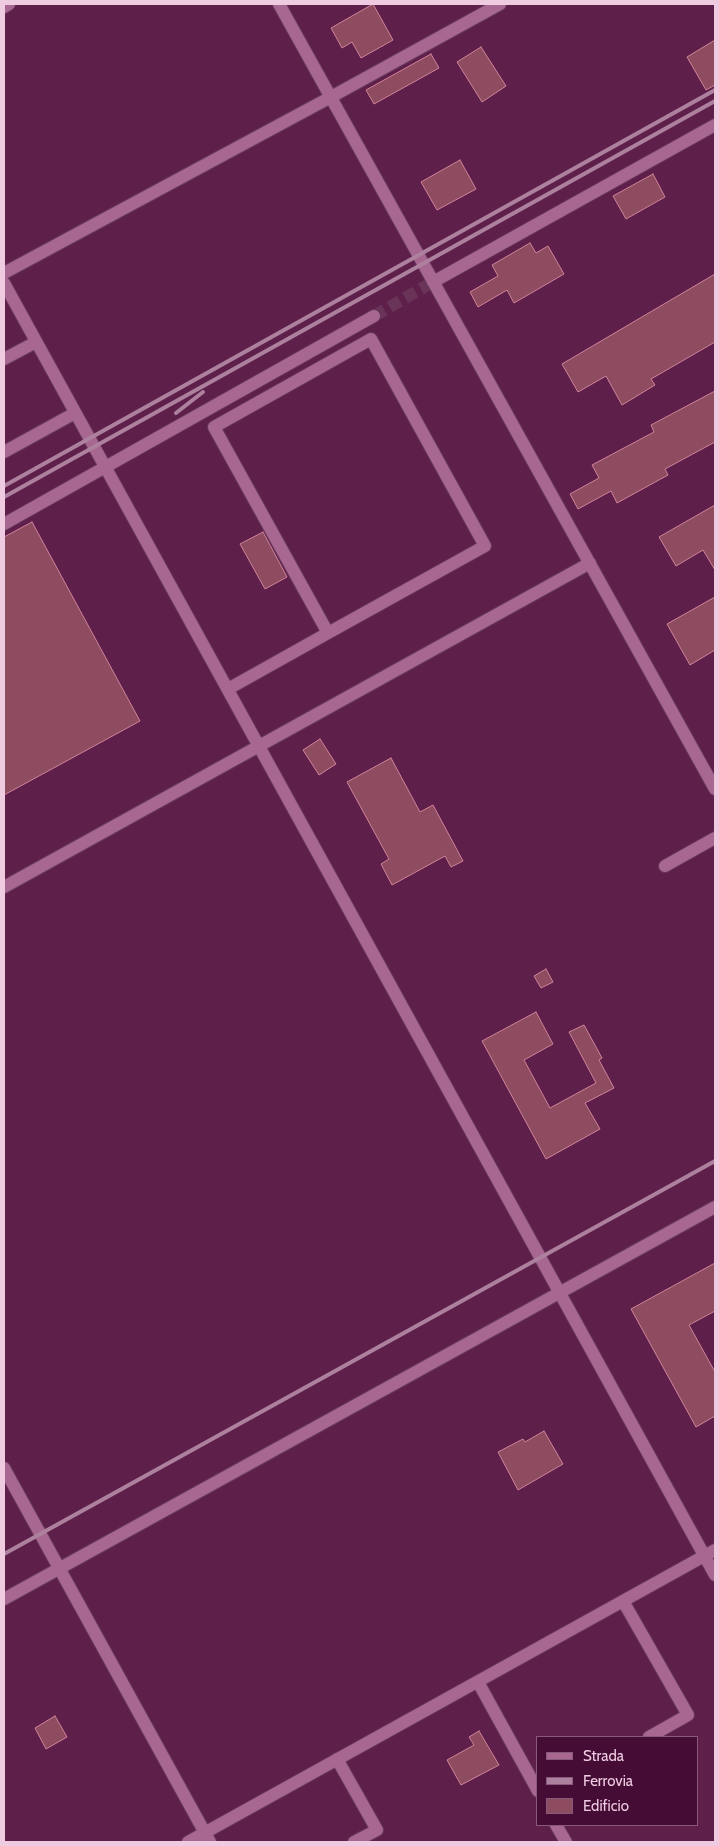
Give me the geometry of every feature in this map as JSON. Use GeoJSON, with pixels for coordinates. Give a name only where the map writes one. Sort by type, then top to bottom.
{"type":"FeatureCollection","features":[{"type":"Feature","properties":{"kind":"lane"},"geometry":{"type":"LineString","coordinates":[[4,7],[9,4]]}},
{"type":"Feature","properties":{"kind":"lane"},"geometry":{"type":"LineString","coordinates":[[279,4],[715,789]]}},
{"type":"Feature","properties":{"kind":"lane"},"geometry":{"type":"LineString","coordinates":[[4,273],[500,4]]}},
{"type":"Feature","properties":{"kind":"lane"},"geometry":{"type":"LineString","coordinates":[[434,282],[715,125]]}},
{"type":"Feature","properties":{"kind":"lane"},"geometry":{"type":"LineString","coordinates":[[4,283],[560,1293],[710,1553],[715,1575]]}},
{"type":"Feature","properties":{"kind":"lane"},"geometry":{"type":"LineString","coordinates":[[4,524],[374,316]]}},
{"type":"Feature","properties":{"kind":"lane"},"geometry":{"type":"LineString","coordinates":[[228,689],[485,546],[371,339],[214,427],[328,633]]}},
{"type":"Feature","properties":{"kind":"lane"},"geometry":{"type":"LineString","coordinates":[[4,359],[36,342]]}},
{"type":"Feature","properties":{"kind":"lane"},"geometry":{"type":"LineString","coordinates":[[4,452],[75,413]]}},
{"type":"Feature","properties":{"kind":"lane"},"geometry":{"type":"LineString","coordinates":[[4,887],[590,563]]}},
{"type":"Feature","properties":{"kind":"lane"},"geometry":{"type":"LineString","coordinates":[[665,866],[715,838]]}},
{"type":"Feature","properties":{"kind":"lane"},"geometry":{"type":"LineString","coordinates":[[4,1600],[715,1207]]}},
{"type":"Feature","properties":{"kind":"lane"},"geometry":{"type":"LineString","coordinates":[[4,1468],[208,1837]]}},
{"type":"Feature","properties":{"kind":"lane"},"geometry":{"type":"LineString","coordinates":[[188,1842],[208,1837],[338,1759],[710,1553]]}},
{"type":"Feature","properties":{"kind":"lane"},"geometry":{"type":"LineString","coordinates":[[623,1601],[688,1715],[651,1736]]}},
{"type":"Feature","properties":{"kind":"lane"},"geometry":{"type":"LineString","coordinates":[[478,1682],[536,1787]]}},
{"type":"Feature","properties":{"kind":"lane"},"geometry":{"type":"LineString","coordinates":[[338,1759],[377,1830],[354,1842]]}},
{"type":"Feature","properties":{"kind":"lane"},"geometry":{"type":"LineString","coordinates":[[557,1826],[566,1842]]}},
{"type":"Feature","properties":{"kind":"shaded area"},"geometry":{"type":"Polygon","coordinates":[[[4,4],[715,4],[715,1842],[4,1842],[4,4]]]}},
{"type":"Feature","properties":{"kind":"building"},"geometry":{"type":"Polygon","coordinates":[[[373,4],[393,40],[361,58],[352,42],[342,48],[331,28],[373,4]]]}},
{"type":"Feature","properties":{"kind":"building"},"geometry":{"type":"Polygon","coordinates":[[[715,40],[715,85],[706,90],[687,57],[715,40]]]}},
{"type":"Feature","properties":{"kind":"building"},"geometry":{"type":"Polygon","coordinates":[[[481,47],[506,86],[482,102],[457,62],[481,47]]]}},
{"type":"Feature","properties":{"kind":"building"},"geometry":{"type":"Polygon","coordinates":[[[431,54],[439,68],[374,104],[366,90],[431,54]]]}},
{"type":"Feature","properties":{"kind":"building"},"geometry":{"type":"Polygon","coordinates":[[[460,160],[476,189],[437,210],[421,182],[460,160]]]}},
{"type":"Feature","properties":{"kind":"building"},"geometry":{"type":"Polygon","coordinates":[[[653,174],[665,197],[626,219],[613,196],[653,174]]]}},
{"type":"Feature","properties":{"kind":"building"},"geometry":{"type":"Polygon","coordinates":[[[530,243],[536,253],[548,246],[564,274],[514,303],[507,290],[478,307],[470,292],[498,276],[492,265],[530,243]]]}},
{"type":"Feature","properties":{"kind":"building"},"geometry":{"type":"Polygon","coordinates":[[[715,274],[715,342],[651,379],[655,385],[622,405],[606,376],[578,392],[562,364],[715,274]]]}},
{"type":"Feature","properties":{"kind":"building"},"geometry":{"type":"Polygon","coordinates":[[[715,391],[715,442],[665,469],[668,475],[617,503],[611,491],[578,509],[570,494],[599,478],[592,465],[654,432],[651,425],[715,391]]]}},
{"type":"Feature","properties":{"kind":"building"},"geometry":{"type":"Polygon","coordinates":[[[715,505],[715,570],[703,550],[676,566],[659,537],[715,505]]]}},
{"type":"Feature","properties":{"kind":"building"},"geometry":{"type":"Polygon","coordinates":[[[32,522],[140,721],[4,795],[4,537],[32,522]]]}},
{"type":"Feature","properties":{"kind":"building"},"geometry":{"type":"Polygon","coordinates":[[[263,532],[287,577],[265,589],[240,544],[263,532]]]}},
{"type":"Feature","properties":{"kind":"building"},"geometry":{"type":"Polygon","coordinates":[[[715,597],[715,650],[690,665],[667,624],[715,597]]]}},
{"type":"Feature","properties":{"kind":"building"},"geometry":{"type":"Polygon","coordinates":[[[320,739],[336,764],[319,775],[303,750],[320,739]]]}},
{"type":"Feature","properties":{"kind":"building"},"geometry":{"type":"Polygon","coordinates":[[[391,758],[420,812],[433,805],[463,861],[451,867],[445,856],[392,885],[381,864],[389,859],[347,782],[391,758]]]}},
{"type":"Feature","properties":{"kind":"building"},"geometry":{"type":"Polygon","coordinates":[[[546,969],[553,982],[541,988],[534,976],[546,969]]]}},
{"type":"Feature","properties":{"kind":"building"},"geometry":{"type":"Polygon","coordinates":[[[536,1012],[553,1044],[524,1060],[550,1108],[596,1083],[569,1032],[584,1025],[602,1058],[599,1060],[614,1088],[585,1103],[600,1129],[546,1159],[482,1041],[536,1012]]]}},
{"type":"Feature","properties":{"kind":"building"},"geometry":{"type":"Polygon","coordinates":[[[715,1263],[715,1311],[689,1325],[715,1372],[715,1416],[696,1427],[631,1309],[715,1263]]]}},
{"type":"Feature","properties":{"kind":"building"},"geometry":{"type":"Polygon","coordinates":[[[544,1431],[563,1464],[518,1490],[498,1452],[523,1439],[525,1442],[544,1431]]]}},
{"type":"Feature","properties":{"kind":"building"},"geometry":{"type":"Polygon","coordinates":[[[55,1716],[67,1737],[46,1749],[35,1728],[55,1716]]]}},
{"type":"Feature","properties":{"kind":"building"},"geometry":{"type":"Polygon","coordinates":[[[479,1731],[499,1765],[461,1785],[447,1760],[474,1745],[469,1737],[479,1731]]]}},
{"type":"Feature","properties":{"kind":"tunnel"},"geometry":{"type":"LineString","coordinates":[[374,316],[433,282]]}},
{"type":"Feature","properties":{"kind":"railway"},"geometry":{"type":"LineString","coordinates":[[4,486],[715,90]]}},
{"type":"Feature","properties":{"kind":"railway"},"geometry":{"type":"LineString","coordinates":[[4,497],[715,101]]}},
{"type":"Feature","properties":{"kind":"railway"},"geometry":{"type":"LineString","coordinates":[[176,413],[203,392]]}},
{"type":"Feature","properties":{"kind":"railway"},"geometry":{"type":"LineString","coordinates":[[4,1554],[715,1161]]}}]}
